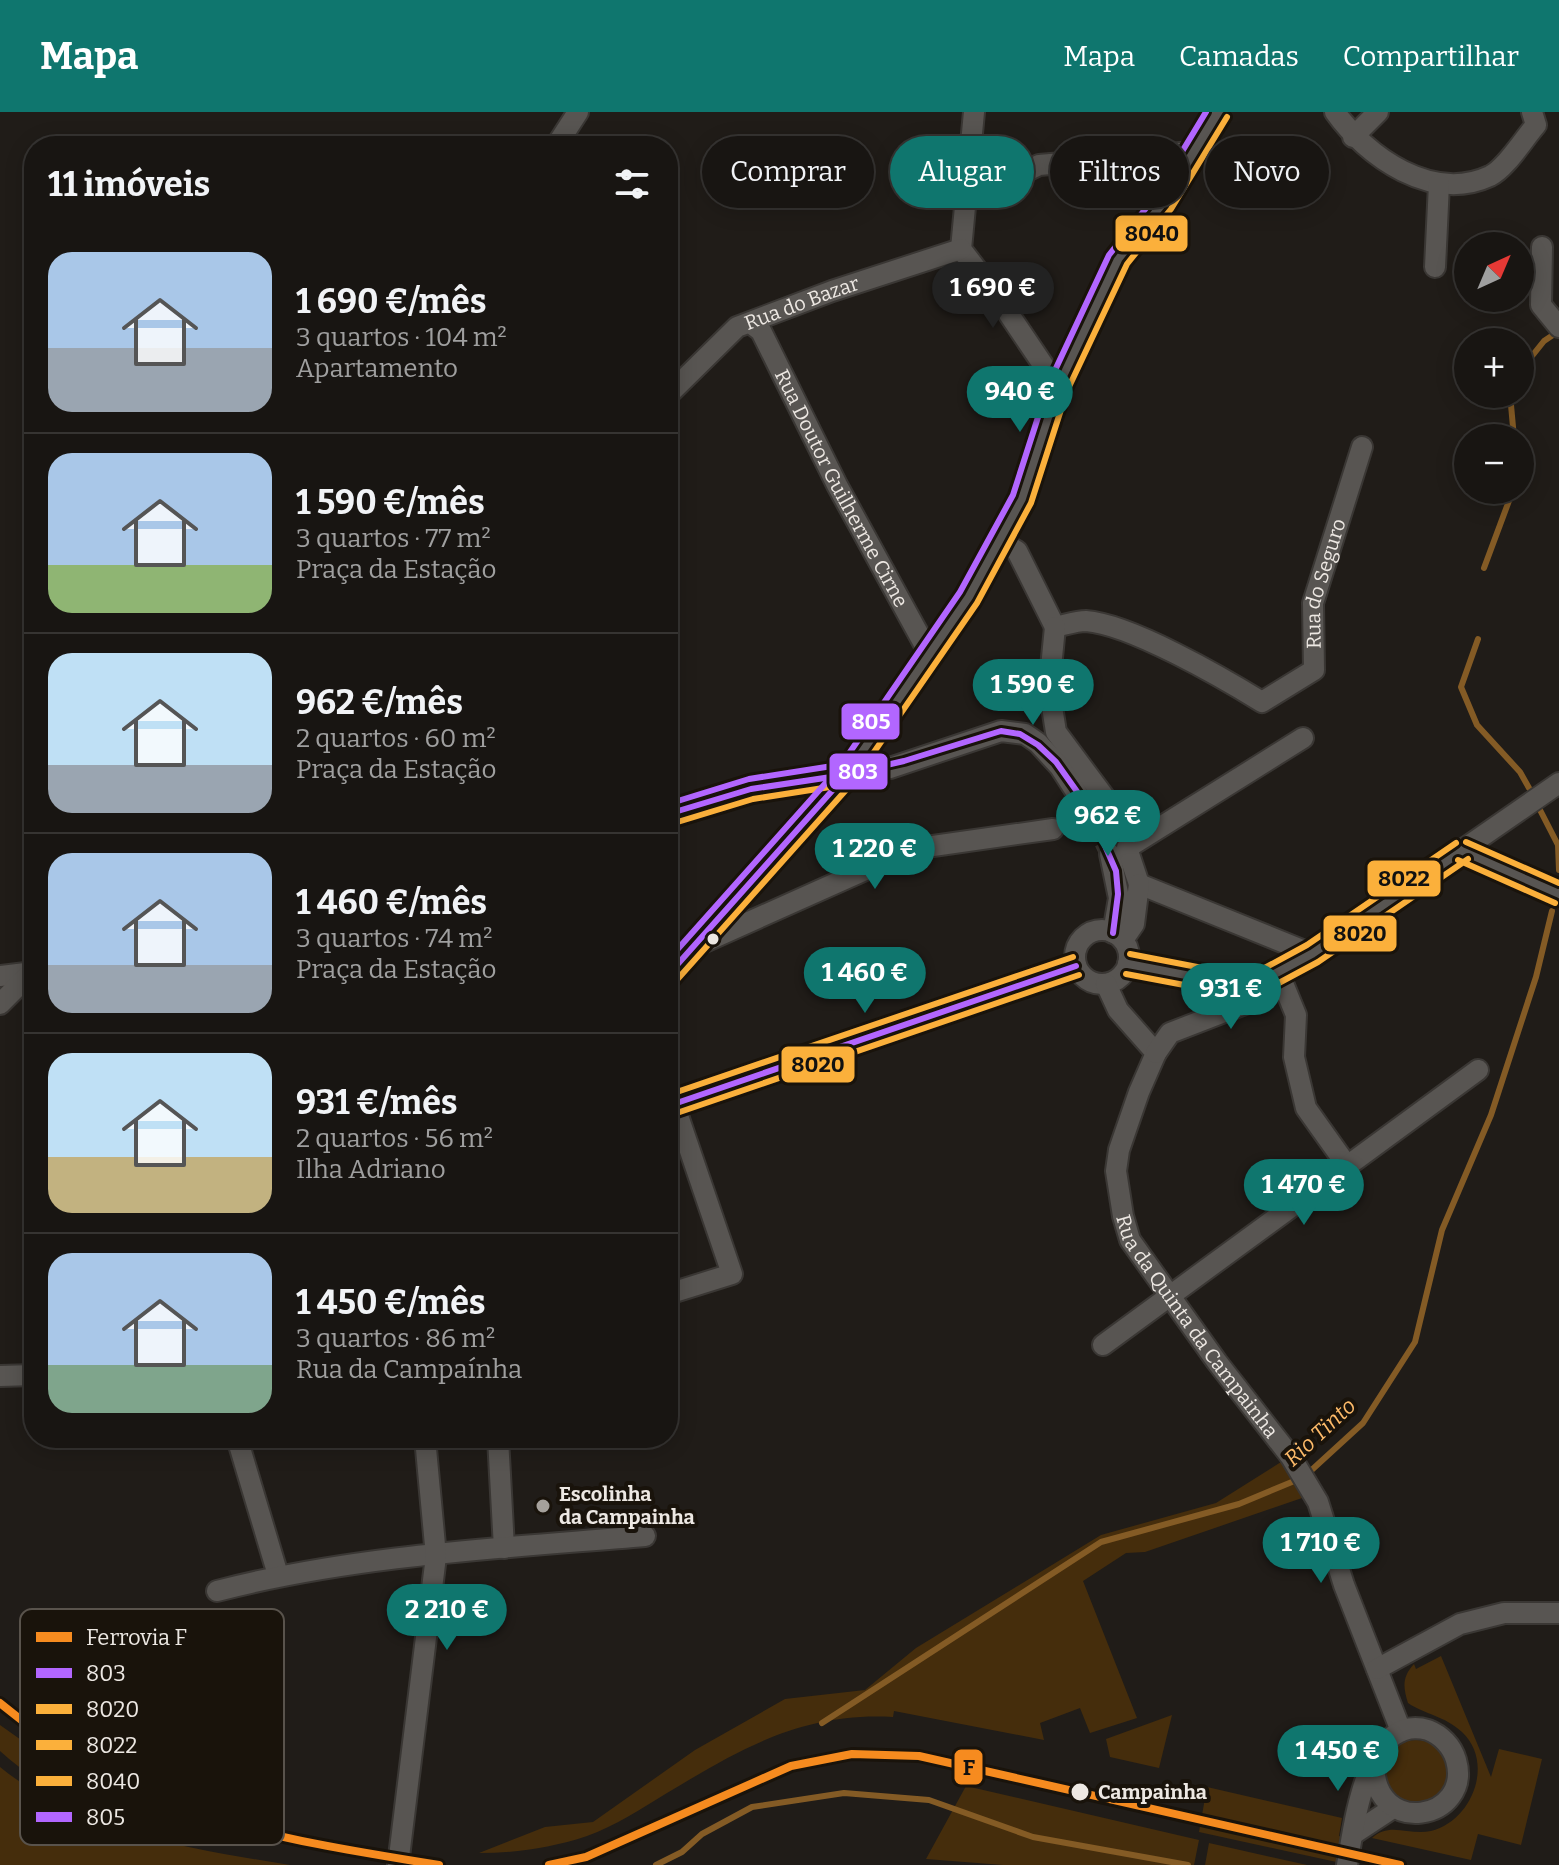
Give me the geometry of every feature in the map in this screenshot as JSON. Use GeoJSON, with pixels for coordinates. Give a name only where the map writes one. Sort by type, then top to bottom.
{"type":"FeatureCollection","features":[{"type":"Feature","properties":{"kind":"street"},"geometry":{"type":"LineString","coordinates":[[562,136],[578,112]]}},
{"type":"Feature","properties":{"kind":"street"},"geometry":{"type":"LineString","coordinates":[[972,136],[974,112]]}},
{"type":"Feature","properties":{"kind":"street"},"geometry":{"type":"LineString","coordinates":[[678,964],[847,774],[930,655],[1002,542],[1022,499],[1058,387],[1118,259],[1162,204],[1218,112]]}},
{"type":"Feature","properties":{"kind":"street"},"geometry":{"type":"LineString","coordinates":[[1335,112],[1353,137],[1415,176],[1439,184],[1492,175],[1536,125],[1532,112]]}},
{"type":"Feature","properties":{"kind":"street"},"geometry":{"type":"LineString","coordinates":[[1353,137],[1378,112]]}},
{"type":"Feature","properties":{"kind":"street"},"geometry":{"type":"LineString","coordinates":[[1034,167],[1192,152]]}},
{"type":"Feature","properties":{"kind":"street"},"geometry":{"type":"LineString","coordinates":[[1435,267],[1439,184]]}},
{"type":"Feature","properties":{"kind":"street"},"geometry":{"type":"LineString","coordinates":[[966,208],[961,249],[1058,387]]}},
{"type":"Feature","properties":{"kind":"street"},"geometry":{"type":"LineString","coordinates":[[1542,247],[1541,305],[1556,324]]}},
{"type":"Feature","properties":{"kind":"street","name":"Rua do Bazar"},"geometry":{"type":"LineString","coordinates":[[678,385],[737,327],[752,324],[832,291],[961,249]]}},
{"type":"Feature","properties":{"kind":"street","name":"Rua Doutor Guilherme Cirne"},"geometry":{"type":"LineString","coordinates":[[752,324],[761,331],[837,485],[930,655]]}},
{"type":"Feature","properties":{"kind":"street","name":"Rua do Seguro"},"geometry":{"type":"LineString","coordinates":[[1055,627],[1085,621],[1115,628],[1223,678],[1262,702],[1288,688],[1314,670],[1313,603],[1362,447]]}},
{"type":"Feature","properties":{"kind":"street"},"geometry":{"type":"LineString","coordinates":[[1002,542],[1017,551],[1055,627],[1049,688],[1056,732],[1108,802]]}},
{"type":"Feature","properties":{"kind":"street"},"geometry":{"type":"LineString","coordinates":[[678,811],[742,791],[890,768],[1001,731],[1025,734],[1050,754],[1091,815]]}},
{"type":"Feature","properties":{"kind":"street"},"geometry":{"type":"LineString","coordinates":[[1110,854],[1119,898],[1118,936],[1128,952],[1128,964],[1123,973],[1106,984],[1088,980],[1076,966],[1076,948],[1081,940],[1096,931],[1118,936],[1134,924],[1139,884],[1127,848],[1303,738]]}},
{"type":"Feature","properties":{"kind":"street"},"geometry":{"type":"LineString","coordinates":[[1128,964],[1217,981],[1269,976],[1312,954],[1559,783]]}},
{"type":"Feature","properties":{"kind":"street"},"geometry":{"type":"LineString","coordinates":[[695,946],[912,849],[1053,829]]}},
{"type":"Feature","properties":{"kind":"street"},"geometry":{"type":"LineString","coordinates":[[1462,851],[1559,894]]}},
{"type":"Feature","properties":{"kind":"street"},"geometry":{"type":"LineString","coordinates":[[1139,884],[1312,954]]}},
{"type":"Feature","properties":{"kind":"street"},"geometry":{"type":"LineString","coordinates":[[678,1103],[1076,966]]}},
{"type":"Feature","properties":{"kind":"street"},"geometry":{"type":"LineString","coordinates":[[0,976],[24,972]]}},
{"type":"Feature","properties":{"kind":"street"},"geometry":{"type":"LineString","coordinates":[[1106,984],[1118,1010],[1156,1053],[1170,1033],[1250,1002],[1269,976]]}},
{"type":"Feature","properties":{"kind":"street"},"geometry":{"type":"LineString","coordinates":[[1269,976],[1296,1015],[1294,1057],[1306,1108],[1348,1167]]}},
{"type":"Feature","properties":{"kind":"street"},"geometry":{"type":"LineString","coordinates":[[0,1004],[24,980]]}},
{"type":"Feature","properties":{"kind":"street","name":"Rua da Quinta da Campainha"},"geometry":{"type":"LineString","coordinates":[[1156,1053],[1139,1092],[1116,1171],[1120,1204],[1130,1240],[1291,1457],[1318,1502],[1401,1731]]}},
{"type":"Feature","properties":{"kind":"street"},"geometry":{"type":"LineString","coordinates":[[1103,1345],[1478,1070]]}},
{"type":"Feature","properties":{"kind":"street"},"geometry":{"type":"LineString","coordinates":[[678,1124],[732,1274],[678,1291]]}},
{"type":"Feature","properties":{"kind":"street"},"geometry":{"type":"LineString","coordinates":[[0,1376],[24,1375]]}},
{"type":"Feature","properties":{"kind":"street"},"geometry":{"type":"LineString","coordinates":[[240,1448],[278,1575]]}},
{"type":"Feature","properties":{"kind":"street"},"geometry":{"type":"LineString","coordinates":[[398,1865],[436,1556],[426,1448]]}},
{"type":"Feature","properties":{"kind":"street"},"geometry":{"type":"LineString","coordinates":[[499,1448],[504,1548]]}},
{"type":"Feature","properties":{"kind":"street"},"geometry":{"type":"LineString","coordinates":[[217,1591],[278,1575],[504,1548],[645,1536]]}},
{"type":"Feature","properties":{"kind":"street"},"geometry":{"type":"LineString","coordinates":[[1377,1669],[1460,1624],[1504,1613],[1559,1613]]}},
{"type":"Feature","properties":{"kind":"street"},"geometry":{"type":"LineString","coordinates":[[1347,1865],[1355,1833],[1356,1808],[1374,1764],[1388,1738],[1401,1731],[1426,1730],[1440,1736],[1455,1756],[1458,1770],[1456,1785],[1437,1808],[1415,1813],[1393,1808],[1382,1798],[1374,1779],[1374,1764]]}},
{"type":"Feature","properties":{"kind":"street"},"geometry":{"type":"LineString","coordinates":[[1355,1833],[1393,1808]]}},
{"type":"Feature","properties":{"kind":"shaded area"},"geometry":{"type":"Polygon","coordinates":[[[1281,1462],[1302,1498],[1145,1552],[1126,1553],[1083,1581],[1137,1718],[1090,1733],[1080,1708],[1040,1723],[1044,1740],[894,1711],[893,1717],[830,1720],[774,1736],[748,1748],[628,1817],[587,1836],[533,1849],[479,1853],[545,1827],[593,1822],[695,1750],[785,1699],[865,1690],[916,1648],[1101,1535],[1216,1503],[1281,1462]]]}},
{"type":"Feature","properties":{"kind":"shaded area"},"geometry":{"type":"Polygon","coordinates":[[[1441,1656],[1491,1777],[1499,1749],[1542,1759],[1521,1845],[1478,1834],[1471,1860],[1372,1838],[1386,1830],[1423,1832],[1445,1825],[1458,1816],[1474,1789],[1478,1774],[1472,1745],[1456,1727],[1408,1703],[1406,1697],[1406,1678],[1414,1664],[1416,1669],[1441,1656]]]}},
{"type":"Feature","properties":{"kind":"shaded area"},"geometry":{"type":"Polygon","coordinates":[[[1172,1715],[1159,1768],[1110,1757],[1106,1739],[1172,1715]]]}},
{"type":"Feature","properties":{"kind":"shaded area"},"geometry":{"type":"Polygon","coordinates":[[[0,1725],[20,1739],[20,1768],[0,1751],[0,1725]]]}},
{"type":"Feature","properties":{"kind":"shaded area"},"geometry":{"type":"Polygon","coordinates":[[[1416,1740],[1439,1749],[1448,1772],[1439,1795],[1416,1804],[1393,1795],[1384,1772],[1393,1749],[1416,1740]]]}},
{"type":"Feature","properties":{"kind":"shaded area"},"geometry":{"type":"Polygon","coordinates":[[[0,1767],[20,1781],[20,1845],[180,1845],[290,1865],[0,1865],[0,1767]]]}},
{"type":"Feature","properties":{"kind":"shaded area"},"geometry":{"type":"Polygon","coordinates":[[[966,1786],[1199,1840],[1194,1865],[1003,1865],[926,1859],[966,1786]]]}},
{"type":"Feature","properties":{"kind":"shaded area"},"geometry":{"type":"Polygon","coordinates":[[[1207,1787],[1342,1818],[1339,1836],[1346,1839],[1341,1863],[1199,1832],[1207,1787]]]}},
{"type":"Feature","properties":{"kind":"shaded area"},"geometry":{"type":"Polygon","coordinates":[[[1209,1843],[1307,1865],[1205,1865],[1209,1843]]]}},
{"type":"Feature","properties":{"kind":"waterway","name":"Rio Tinto"},"geometry":{"type":"LineString","coordinates":[[1534,354],[1544,341],[1559,331]]}},
{"type":"Feature","properties":{"kind":"waterway","name":"Rio Tinto"},"geometry":{"type":"LineString","coordinates":[[1511,408],[1513,424]]}},
{"type":"Feature","properties":{"kind":"waterway","name":"Rio Tinto"},"geometry":{"type":"LineString","coordinates":[[1484,568],[1508,504]]}},
{"type":"Feature","properties":{"kind":"waterway","name":"Rio Tinto"},"geometry":{"type":"LineString","coordinates":[[1478,639],[1461,687],[1477,725],[1520,772],[1529,788]]}},
{"type":"Feature","properties":{"kind":"waterway","name":"Rio Tinto"},"geometry":{"type":"LineString","coordinates":[[1538,806],[1558,845],[1559,870]]}},
{"type":"Feature","properties":{"kind":"waterway","name":"Rio Tinto"},"geometry":{"type":"LineString","coordinates":[[822,1723],[1101,1542],[1239,1504],[1304,1477],[1363,1423],[1415,1342],[1442,1230],[1491,1115],[1536,977],[1552,911]]}},
{"type":"Feature","properties":{"kind":"waterway"},"geometry":{"type":"LineString","coordinates":[[656,1865],[682,1852],[702,1834],[752,1807],[844,1793],[929,1800],[1033,1837],[1188,1865]]}},
{"type":"Feature","properties":{"kind":"tunnel"},"geometry":{"type":"LineString","coordinates":[[1091,815],[1110,854]]}},
{"type":"Feature","properties":{"kind":"rail line","name":"F"},"geometry":{"type":"LineString","coordinates":[[0,1703],[20,1718]]}},
{"type":"Feature","properties":{"kind":"rail line","name":"F"},"geometry":{"type":"LineString","coordinates":[[549,1865],[586,1857],[791,1766],[852,1754],[919,1756],[1400,1865]]}},
{"type":"Feature","properties":{"kind":"rail line","name":"F"},"geometry":{"type":"LineString","coordinates":[[284,1837],[439,1865]]}},
{"type":"Feature","properties":{"kind":"transit line","name":"805"},"geometry":{"type":"LineString","coordinates":[[678,949],[839,768],[960,592],[1013,495],[1049,383],[1109,255],[1154,198],[1206,112]]}},
{"type":"Feature","properties":{"kind":"transit line","name":"8040"},"geometry":{"type":"LineString","coordinates":[[678,979],[854,781],[977,603],[1031,503],[1067,391],[1127,264],[1171,209],[1227,117]]}},
{"type":"Feature","properties":{"kind":"transit line","name":"803"},"geometry":{"type":"LineString","coordinates":[[678,964],[847,774],[904,761],[1001,731],[1020,734],[1038,745],[1056,762],[1088,807],[1116,871],[1118,894],[1113,933]]}},
{"type":"Feature","properties":{"kind":"transit line","name":"805"},"geometry":{"type":"LineString","coordinates":[[678,801],[749,779],[845,764]]}},
{"type":"Feature","properties":{"kind":"transit line","name":"803"},"geometry":{"type":"LineString","coordinates":[[678,811],[751,789],[871,771]]}},
{"type":"Feature","properties":{"kind":"transit line","name":"8040"},"geometry":{"type":"LineString","coordinates":[[678,822],[753,799],[849,784]]}},
{"type":"Feature","properties":{"kind":"transit line","name":"8022"},"geometry":{"type":"LineString","coordinates":[[1466,842],[1559,883]]}},
{"type":"Feature","properties":{"kind":"transit line","name":"8022"},"geometry":{"type":"LineString","coordinates":[[1130,954],[1218,971],[1259,971],[1307,945],[1456,843]]}},
{"type":"Feature","properties":{"kind":"transit line","name":"8020"},"geometry":{"type":"LineString","coordinates":[[1126,974],[1216,991],[1264,991],[1318,962],[1468,859]]}},
{"type":"Feature","properties":{"kind":"transit line","name":"8020"},"geometry":{"type":"LineString","coordinates":[[1458,860],[1555,903]]}},
{"type":"Feature","properties":{"kind":"transit line","name":"8022"},"geometry":{"type":"LineString","coordinates":[[678,1092],[1073,957]]}},
{"type":"Feature","properties":{"kind":"transit line","name":"803"},"geometry":{"type":"LineString","coordinates":[[678,1103],[1076,966]]}},
{"type":"Feature","properties":{"kind":"transit line","name":"8020"},"geometry":{"type":"LineString","coordinates":[[678,1113],[1079,975]]}},
{"type":"Feature","properties":{"kind":"place","name":"Escolinha da Campainha"},"geometry":{"type":"Point","coordinates":[543,1506]}},
{"type":"Feature","properties":{"kind":"place","name":"Campainha"},"geometry":{"type":"Point","coordinates":[1080,1792]}}]}
